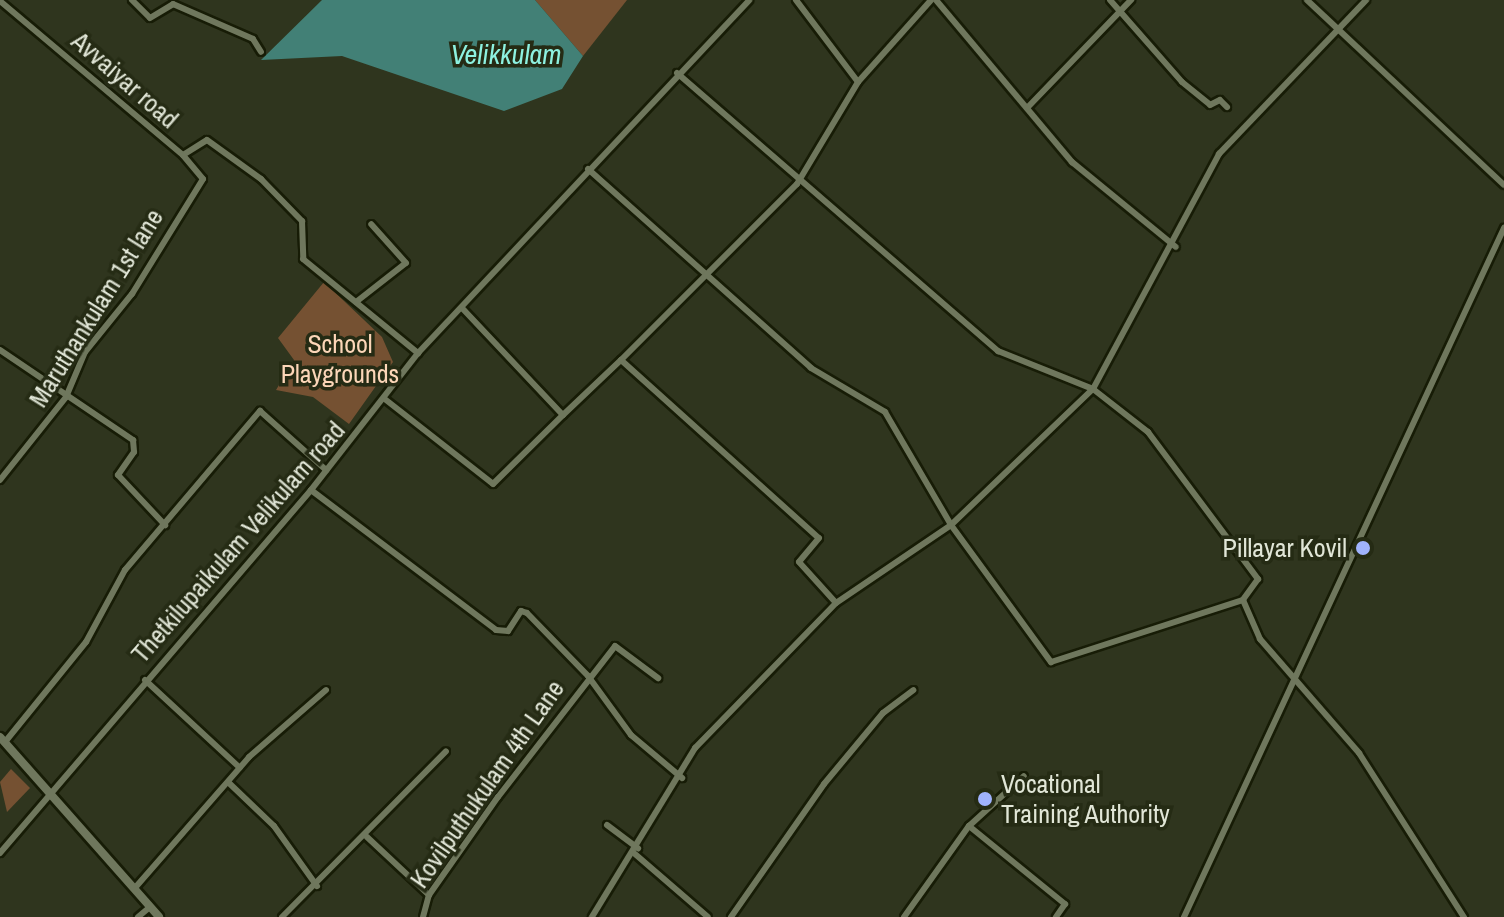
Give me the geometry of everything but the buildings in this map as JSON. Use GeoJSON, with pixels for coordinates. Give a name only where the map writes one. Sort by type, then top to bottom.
{"type":"FeatureCollection","features":[{"type":"Feature","properties":{"kind":"street"},"geometry":{"type":"LineString","coordinates":[[132,0],[150,18],[173,4],[253,39],[261,52]]}},
{"type":"Feature","properties":{"kind":"street","name":"Thetkilupaikulam Velikulam road"},"geometry":{"type":"LineString","coordinates":[[0,853],[145,680],[311,490],[386,400],[418,353],[677,73],[749,0]]}},
{"type":"Feature","properties":{"kind":"street"},"geometry":{"type":"LineString","coordinates":[[796,0],[858,82]]}},
{"type":"Feature","properties":{"kind":"street"},"geometry":{"type":"LineString","coordinates":[[386,400],[493,484],[797,184],[858,82],[934,0],[1072,162],[1176,247]]}},
{"type":"Feature","properties":{"kind":"street"},"geometry":{"type":"LineString","coordinates":[[1110,0],[1182,82],[1210,105],[1220,100],[1227,107]]}},
{"type":"Feature","properties":{"kind":"street"},"geometry":{"type":"LineString","coordinates":[[1028,107],[1131,0]]}},
{"type":"Feature","properties":{"kind":"street"},"geometry":{"type":"LineString","coordinates":[[1307,0],[1504,185]]}},
{"type":"Feature","properties":{"kind":"street"},"geometry":{"type":"LineString","coordinates":[[592,917],[682,778],[695,748],[836,603],[951,525],[1093,389],[1176,247],[1219,154],[1366,0]]}},
{"type":"Feature","properties":{"kind":"street","name":"Avvaiyar road"},"geometry":{"type":"LineString","coordinates":[[0,1],[183,155],[207,140],[261,179],[302,221],[303,259],[418,353]]}},
{"type":"Feature","properties":{"kind":"street"},"geometry":{"type":"LineString","coordinates":[[588,169],[811,368],[885,412],[951,525],[1051,662],[1243,600],[1258,579],[1175,459],[1093,389],[998,351],[797,184],[677,73]]}},
{"type":"Feature","properties":{"kind":"street","name":"Maruthankulam 1st lane"},"geometry":{"type":"LineString","coordinates":[[0,480],[66,397],[85,352],[132,294],[203,179],[183,155]]}},
{"type":"Feature","properties":{"kind":"street"},"geometry":{"type":"LineString","coordinates":[[356,302],[406,263],[371,224]]}},
{"type":"Feature","properties":{"kind":"street"},"geometry":{"type":"LineString","coordinates":[[1184,917],[1504,228]]}},
{"type":"Feature","properties":{"kind":"street"},"geometry":{"type":"LineString","coordinates":[[462,308],[563,415]]}},
{"type":"Feature","properties":{"kind":"street"},"geometry":{"type":"LineString","coordinates":[[0,350],[133,440],[134,452],[118,475],[165,525]]}},
{"type":"Feature","properties":{"kind":"street"},"geometry":{"type":"LineString","coordinates":[[621,360],[819,538],[799,562],[836,603]]}},
{"type":"Feature","properties":{"kind":"street"},"geometry":{"type":"LineString","coordinates":[[159,917],[2,740],[86,642],[125,570],[260,411],[326,470]]}},
{"type":"Feature","properties":{"kind":"street"},"geometry":{"type":"LineString","coordinates":[[311,490],[496,630],[508,631],[521,611],[527,613],[588,676],[631,735],[682,778]]}},
{"type":"Feature","properties":{"kind":"street"},"geometry":{"type":"LineString","coordinates":[[1243,600],[1260,639],[1359,753],[1464,917]]}},
{"type":"Feature","properties":{"kind":"street","name":"Kovilputhukulam 4th Lane"},"geometry":{"type":"LineString","coordinates":[[423,917],[429,895],[588,676],[615,646],[658,678]]}},
{"type":"Feature","properties":{"kind":"street"},"geometry":{"type":"LineString","coordinates":[[145,680],[240,768]]}},
{"type":"Feature","properties":{"kind":"street"},"geometry":{"type":"LineString","coordinates":[[134,889],[240,768],[326,690]]}},
{"type":"Feature","properties":{"kind":"street"},"geometry":{"type":"LineString","coordinates":[[731,917],[848,754],[913,690]]}},
{"type":"Feature","properties":{"kind":"street"},"geometry":{"type":"LineString","coordinates":[[282,917],[367,837],[446,751]]}},
{"type":"Feature","properties":{"kind":"street"},"geometry":{"type":"LineString","coordinates":[[904,917],[969,826],[1024,776]]}},
{"type":"Feature","properties":{"kind":"street"},"geometry":{"type":"LineString","coordinates":[[229,783],[274,826],[317,886]]}},
{"type":"Feature","properties":{"kind":"street"},"geometry":{"type":"LineString","coordinates":[[607,825],[708,917]]}},
{"type":"Feature","properties":{"kind":"street"},"geometry":{"type":"LineString","coordinates":[[969,826],[1065,904],[1056,917]]}},
{"type":"Feature","properties":{"kind":"street"},"geometry":{"type":"LineString","coordinates":[[367,837],[429,895]]}},
{"type":"Feature","properties":{"kind":"street"},"geometry":{"type":"LineString","coordinates":[[138,917],[150,907]]}},
{"type":"Feature","properties":{"kind":"green space"},"geometry":{"type":"Polygon","coordinates":[[[535,0],[627,0],[583,56],[535,0]]]}},
{"type":"Feature","properties":{"kind":"green space","name":"School Playgrounds"},"geometry":{"type":"Polygon","coordinates":[[[324,282],[382,337],[393,362],[349,424],[313,397],[276,390],[294,360],[278,338],[324,282]]]}},
{"type":"Feature","properties":{"kind":"green space"},"geometry":{"type":"Polygon","coordinates":[[[11,769],[30,788],[7,812],[0,782],[11,769]]]}},
{"type":"Feature","properties":{"kind":"water","name":"Velikkulam"},"geometry":{"type":"Polygon","coordinates":[[[322,0],[535,0],[583,56],[562,89],[504,111],[342,56],[261,60],[322,0]]]}},
{"type":"Feature","properties":{"kind":"place","name":"Pillayar Kovil"},"geometry":{"type":"Point","coordinates":[1363,548]}},
{"type":"Feature","properties":{"kind":"place","name":"Vocational Training Authority"},"geometry":{"type":"Point","coordinates":[985,799]}}]}
